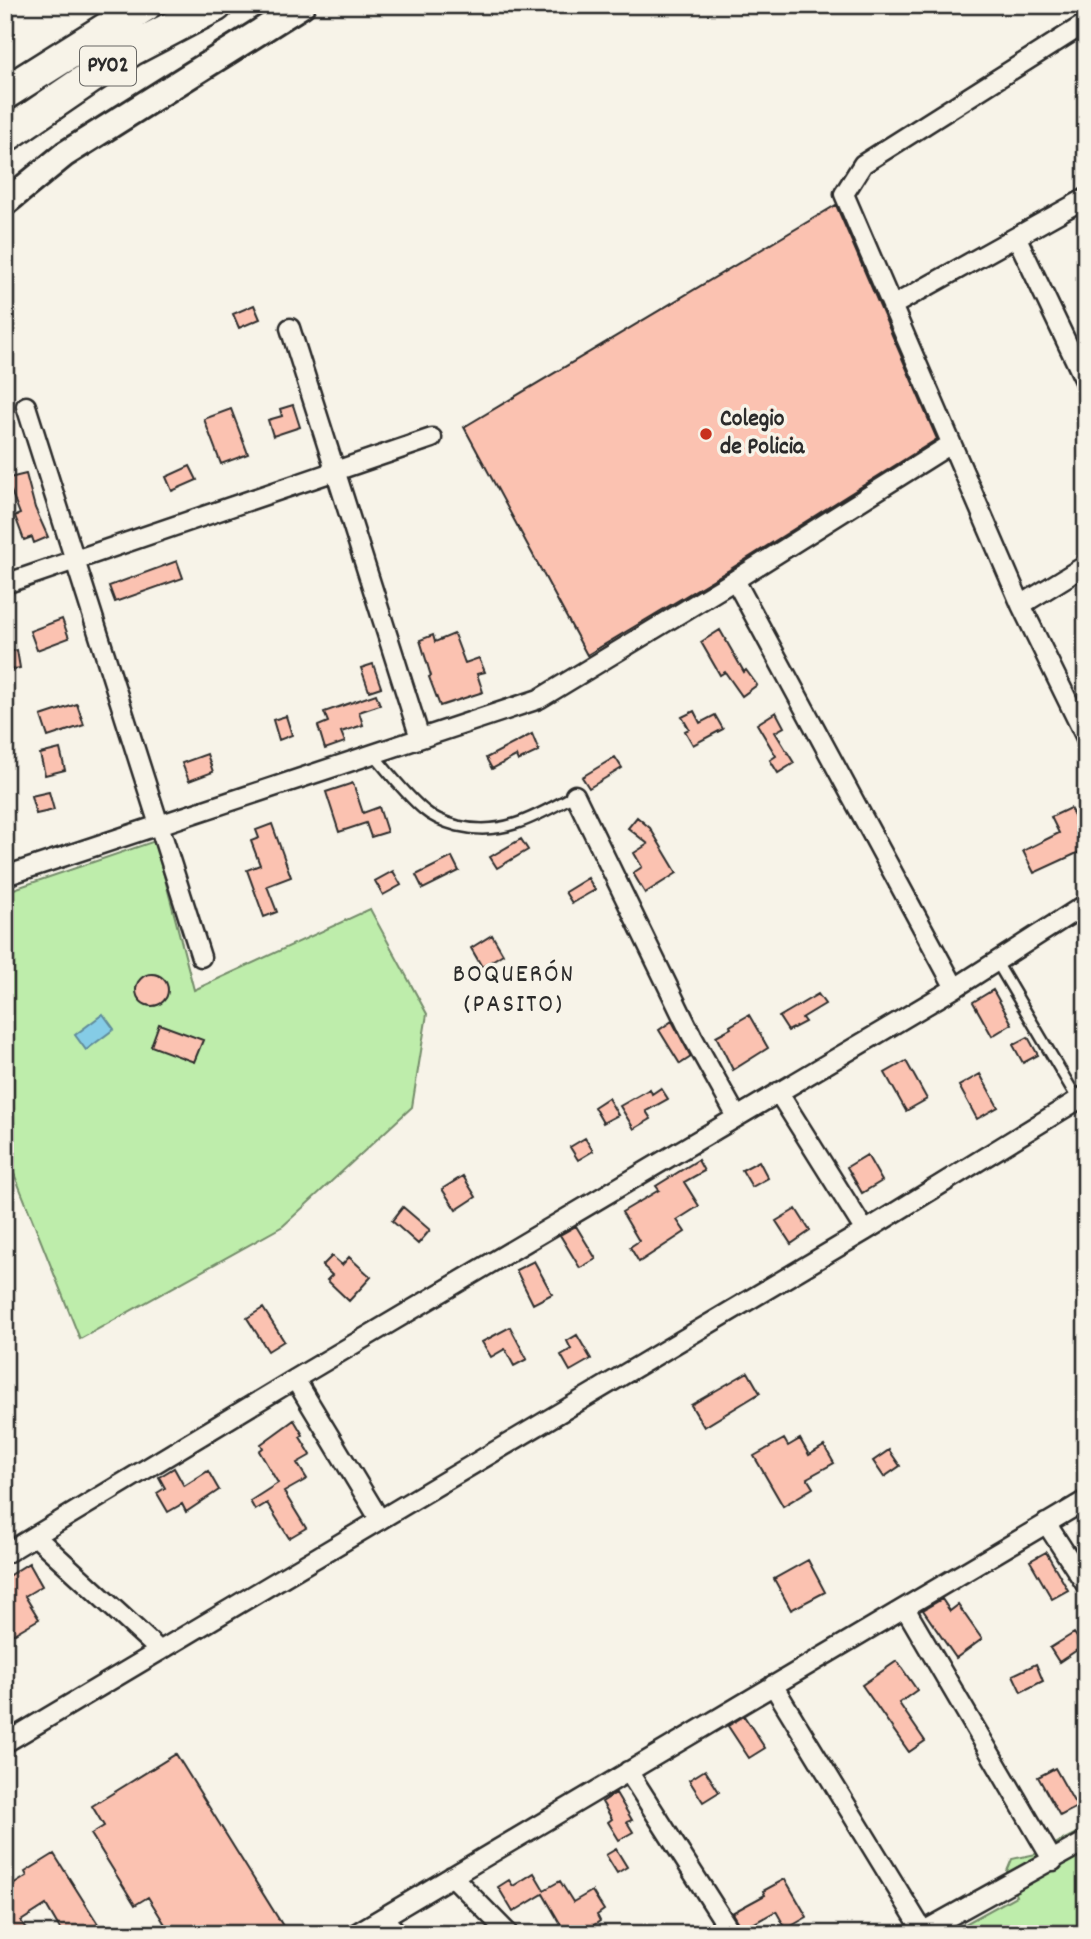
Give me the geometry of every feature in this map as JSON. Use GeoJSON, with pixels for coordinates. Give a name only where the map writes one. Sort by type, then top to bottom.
{"type":"FeatureCollection","features":[{"type":"Feature","properties":{"kind":"highway","name":"PY02"},"geometry":{"type":"LineString","coordinates":[[5,93],[145,5]]}},
{"type":"Feature","properties":{"kind":"highway","name":"PY02"},"geometry":{"type":"LineString","coordinates":[[5,136],[132,49],[216,5]]}},
{"type":"Feature","properties":{"kind":"street"},"geometry":{"type":"LineString","coordinates":[[5,203],[65,154],[302,5]]}},
{"type":"Feature","properties":{"kind":"street"},"geometry":{"type":"LineString","coordinates":[[1086,23],[863,164],[844,194],[1021,605],[1086,738]]}},
{"type":"Feature","properties":{"kind":"street"},"geometry":{"type":"LineString","coordinates":[[892,306],[1086,198]]}},
{"type":"Feature","properties":{"kind":"street"},"geometry":{"type":"LineString","coordinates":[[1017,238],[1086,383]]}},
{"type":"Feature","properties":{"kind":"street"},"geometry":{"type":"LineString","coordinates":[[290,328],[420,738]]}},
{"type":"Feature","properties":{"kind":"street"},"geometry":{"type":"LineString","coordinates":[[26,406],[201,957]]}},
{"type":"Feature","properties":{"kind":"street"},"geometry":{"type":"LineString","coordinates":[[5,584],[432,438]]}},
{"type":"Feature","properties":{"kind":"street"},"geometry":{"type":"LineString","coordinates":[[5,876],[539,699],[951,444]]}},
{"type":"Feature","properties":{"kind":"street"},"geometry":{"type":"LineString","coordinates":[[1021,605],[1086,565]]}},
{"type":"Feature","properties":{"kind":"street"},"geometry":{"type":"LineString","coordinates":[[735,580],[955,988]]}},
{"type":"Feature","properties":{"kind":"street"},"geometry":{"type":"LineString","coordinates":[[575,795],[692,1036],[737,1117]]}},
{"type":"Feature","properties":{"kind":"street"},"geometry":{"type":"LineString","coordinates":[[5,1554],[955,988],[1086,904]]}},
{"type":"Feature","properties":{"kind":"street"},"geometry":{"type":"LineString","coordinates":[[778,1092],[865,1231]]}},
{"type":"Feature","properties":{"kind":"street"},"geometry":{"type":"LineString","coordinates":[[5,1743],[865,1231],[1082,1098]]}},
{"type":"Feature","properties":{"kind":"street"},"geometry":{"type":"LineString","coordinates":[[295,1379],[380,1520]]}},
{"type":"Feature","properties":{"kind":"street"},"geometry":{"type":"LineString","coordinates":[[355,1934],[1086,1500]]}},
{"type":"Feature","properties":{"kind":"street"},"geometry":{"type":"LineString","coordinates":[[1046,1523],[1086,1585]]}},
{"type":"Feature","properties":{"kind":"street"},"geometry":{"type":"LineString","coordinates":[[34,1536],[160,1651]]}},
{"type":"Feature","properties":{"kind":"street"},"geometry":{"type":"LineString","coordinates":[[905,1608],[1053,1861]]}},
{"type":"Feature","properties":{"kind":"street"},"geometry":{"type":"LineString","coordinates":[[773,1685],[921,1932],[1086,1841]]}},
{"type":"Feature","properties":{"kind":"street"},"geometry":{"type":"LineString","coordinates":[[628,1771],[732,1934]]}},
{"type":"Feature","properties":{"kind":"street"},"geometry":{"type":"LineString","coordinates":[[452,1876],[509,1934]]}},
{"type":"Feature","properties":{"kind":"street"},"geometry":{"type":"LineString","coordinates":[[382,1917],[399,1934]]}},
{"type":"Feature","properties":{"kind":"lane"},"geometry":{"type":"LineString","coordinates":[[373,754],[426,812],[451,824],[476,830],[505,828],[533,818],[575,795]]}},
{"type":"Feature","properties":{"kind":"lane"},"geometry":{"type":"LineString","coordinates":[[996,961],[1082,1098]]}},
{"type":"Feature","properties":{"kind":"green space"},"geometry":{"type":"Polygon","coordinates":[[[155,841],[194,990],[370,909],[427,1014],[412,1107],[283,1226],[80,1339],[5,1151],[5,892],[155,841]]]}},
{"type":"Feature","properties":{"kind":"green space"},"geometry":{"type":"Polygon","coordinates":[[[1086,1828],[1086,1934],[947,1934],[1016,1896],[1007,1871],[1012,1859],[1036,1854],[1086,1828]]]}},
{"type":"Feature","properties":{"kind":"water"},"geometry":{"type":"Polygon","coordinates":[[[103,1014],[114,1029],[86,1050],[75,1035],[103,1014]]]}},
{"type":"Feature","properties":{"kind":"building","name":"Colegio de Policia"},"geometry":{"type":"Polygon","coordinates":[[[836,205],[937,439],[729,570],[587,655],[464,427],[836,205]]]}},
{"type":"Feature","properties":{"kind":"building"},"geometry":{"type":"Polygon","coordinates":[[[254,305],[260,319],[239,328],[233,314],[254,305]]]}},
{"type":"Feature","properties":{"kind":"building"},"geometry":{"type":"Polygon","coordinates":[[[293,405],[300,427],[273,436],[268,420],[282,416],[280,409],[293,405]]]}},
{"type":"Feature","properties":{"kind":"building"},"geometry":{"type":"Polygon","coordinates":[[[231,409],[248,454],[221,464],[204,419],[231,409]]]}},
{"type":"Feature","properties":{"kind":"building"},"geometry":{"type":"Polygon","coordinates":[[[190,466],[197,480],[172,491],[166,477],[190,466]]]}},
{"type":"Feature","properties":{"kind":"building"},"geometry":{"type":"Polygon","coordinates":[[[26,474],[35,508],[48,537],[34,543],[32,537],[24,540],[15,516],[20,514],[11,491],[5,493],[5,479],[26,474]]]}},
{"type":"Feature","properties":{"kind":"building"},"geometry":{"type":"Polygon","coordinates":[[[177,561],[183,578],[115,602],[109,586],[177,561]]]}},
{"type":"Feature","properties":{"kind":"building"},"geometry":{"type":"Polygon","coordinates":[[[62,619],[69,638],[37,650],[30,631],[62,619]]]}},
{"type":"Feature","properties":{"kind":"building"},"geometry":{"type":"Polygon","coordinates":[[[720,630],[744,672],[746,670],[757,685],[742,696],[725,672],[720,675],[701,642],[720,630]]]}},
{"type":"Feature","properties":{"kind":"building"},"geometry":{"type":"Polygon","coordinates":[[[454,634],[465,663],[479,658],[485,672],[477,674],[483,692],[440,706],[429,677],[431,676],[420,640],[433,635],[435,642],[454,634]]]}},
{"type":"Feature","properties":{"kind":"building"},"geometry":{"type":"Polygon","coordinates":[[[17,650],[20,668],[9,670],[6,653],[17,650]]]}},
{"type":"Feature","properties":{"kind":"building"},"geometry":{"type":"Polygon","coordinates":[[[373,664],[381,687],[369,691],[361,668],[373,664]]]}},
{"type":"Feature","properties":{"kind":"building"},"geometry":{"type":"Polygon","coordinates":[[[376,694],[380,705],[359,712],[363,725],[341,732],[345,742],[325,749],[318,726],[328,722],[324,712],[376,694]]]}},
{"type":"Feature","properties":{"kind":"building"},"geometry":{"type":"Polygon","coordinates":[[[77,704],[84,725],[48,737],[41,716],[77,704]]]}},
{"type":"Feature","properties":{"kind":"building"},"geometry":{"type":"Polygon","coordinates":[[[694,711],[700,723],[715,715],[723,729],[693,745],[685,731],[689,729],[682,717],[694,711]]]}},
{"type":"Feature","properties":{"kind":"building"},"geometry":{"type":"Polygon","coordinates":[[[776,712],[784,727],[775,732],[794,763],[778,773],[770,760],[776,756],[757,724],[776,712]]]}},
{"type":"Feature","properties":{"kind":"building"},"geometry":{"type":"Polygon","coordinates":[[[286,716],[292,735],[279,740],[273,720],[286,716]]]}},
{"type":"Feature","properties":{"kind":"building"},"geometry":{"type":"Polygon","coordinates":[[[532,734],[539,751],[518,761],[516,756],[492,769],[486,758],[532,734]]]}},
{"type":"Feature","properties":{"kind":"building"},"geometry":{"type":"Polygon","coordinates":[[[60,749],[65,770],[45,775],[40,754],[60,749]]]}},
{"type":"Feature","properties":{"kind":"building"},"geometry":{"type":"Polygon","coordinates":[[[207,754],[213,772],[189,781],[182,763],[207,754]]]}},
{"type":"Feature","properties":{"kind":"building"},"geometry":{"type":"Polygon","coordinates":[[[615,757],[622,768],[589,788],[582,777],[615,757]]]}},
{"type":"Feature","properties":{"kind":"building"},"geometry":{"type":"Polygon","coordinates":[[[353,783],[363,813],[379,807],[387,832],[371,837],[366,823],[339,832],[326,792],[353,783]]]}},
{"type":"Feature","properties":{"kind":"building"},"geometry":{"type":"Polygon","coordinates":[[[49,792],[54,810],[36,814],[31,796],[49,792]]]}},
{"type":"Feature","properties":{"kind":"building"},"geometry":{"type":"Polygon","coordinates":[[[1070,808],[1086,838],[1086,849],[1034,873],[1023,851],[1059,833],[1051,817],[1070,808]]]}},
{"type":"Feature","properties":{"kind":"building"},"geometry":{"type":"Polygon","coordinates":[[[637,817],[650,828],[677,873],[645,893],[633,873],[642,867],[634,853],[648,844],[628,828],[637,817]]]}},
{"type":"Feature","properties":{"kind":"building"},"geometry":{"type":"Polygon","coordinates":[[[272,824],[291,877],[267,886],[277,912],[264,917],[247,870],[260,865],[251,841],[259,838],[256,830],[272,824]]]}},
{"type":"Feature","properties":{"kind":"building"},"geometry":{"type":"Polygon","coordinates":[[[521,839],[528,850],[497,868],[490,857],[521,839]]]}},
{"type":"Feature","properties":{"kind":"building"},"geometry":{"type":"Polygon","coordinates":[[[452,857],[459,871],[423,889],[416,875],[452,857]]]}},
{"type":"Feature","properties":{"kind":"building"},"geometry":{"type":"Polygon","coordinates":[[[393,871],[401,885],[383,895],[375,881],[393,871]]]}},
{"type":"Feature","properties":{"kind":"building"},"geometry":{"type":"Polygon","coordinates":[[[588,878],[595,890],[572,903],[565,892],[588,878]]]}},
{"type":"Feature","properties":{"kind":"building"},"geometry":{"type":"Polygon","coordinates":[[[492,935],[503,954],[482,967],[471,948],[492,935]]]}},
{"type":"Feature","properties":{"kind":"building"},"geometry":{"type":"Polygon","coordinates":[[[152,974],[163,979],[168,990],[163,1001],[152,1006],[141,1001],[136,990],[141,979],[152,974]]]}},
{"type":"Feature","properties":{"kind":"building"},"geometry":{"type":"Polygon","coordinates":[[[993,990],[1012,1024],[992,1036],[973,1002],[993,990]]]}},
{"type":"Feature","properties":{"kind":"building"},"geometry":{"type":"Polygon","coordinates":[[[818,994],[825,1004],[802,1018],[805,1022],[788,1031],[779,1017],[818,994]]]}},
{"type":"Feature","properties":{"kind":"building"},"geometry":{"type":"Polygon","coordinates":[[[749,1015],[768,1048],[733,1070],[716,1036],[749,1015]]]}},
{"type":"Feature","properties":{"kind":"building"},"geometry":{"type":"Polygon","coordinates":[[[672,1021],[691,1057],[680,1064],[659,1030],[672,1021]]]}},
{"type":"Feature","properties":{"kind":"building"},"geometry":{"type":"Polygon","coordinates":[[[159,1024],[203,1040],[194,1062],[151,1046],[159,1024]]]}},
{"type":"Feature","properties":{"kind":"building"},"geometry":{"type":"Polygon","coordinates":[[[1028,1037],[1038,1055],[1023,1063],[1013,1045],[1028,1037]]]}},
{"type":"Feature","properties":{"kind":"building"},"geometry":{"type":"Polygon","coordinates":[[[906,1061],[927,1099],[906,1111],[885,1073],[906,1061]]]}},
{"type":"Feature","properties":{"kind":"building"},"geometry":{"type":"Polygon","coordinates":[[[980,1074],[998,1107],[977,1119],[959,1086],[980,1074]]]}},
{"type":"Feature","properties":{"kind":"building"},"geometry":{"type":"Polygon","coordinates":[[[661,1088],[668,1099],[646,1111],[651,1119],[634,1129],[620,1106],[650,1089],[652,1094],[661,1088]]]}},
{"type":"Feature","properties":{"kind":"building"},"geometry":{"type":"Polygon","coordinates":[[[608,1098],[618,1115],[603,1123],[594,1107],[608,1098]]]}},
{"type":"Feature","properties":{"kind":"building"},"geometry":{"type":"Polygon","coordinates":[[[585,1138],[593,1151],[578,1160],[570,1147],[585,1138]]]}},
{"type":"Feature","properties":{"kind":"building"},"geometry":{"type":"Polygon","coordinates":[[[867,1155],[882,1181],[862,1193],[847,1167],[867,1155]]]}},
{"type":"Feature","properties":{"kind":"building"},"geometry":{"type":"Polygon","coordinates":[[[698,1160],[704,1171],[684,1182],[699,1206],[677,1220],[685,1232],[639,1262],[630,1247],[639,1241],[622,1212],[659,1190],[656,1186],[698,1160]]]}},
{"type":"Feature","properties":{"kind":"building"},"geometry":{"type":"Polygon","coordinates":[[[759,1161],[768,1178],[752,1187],[742,1170],[759,1161]]]}},
{"type":"Feature","properties":{"kind":"building"},"geometry":{"type":"Polygon","coordinates":[[[463,1176],[476,1197],[456,1210],[442,1189],[463,1176]]]}},
{"type":"Feature","properties":{"kind":"building"},"geometry":{"type":"Polygon","coordinates":[[[403,1207],[430,1230],[418,1244],[392,1221],[403,1207]]]}},
{"type":"Feature","properties":{"kind":"building"},"geometry":{"type":"Polygon","coordinates":[[[796,1209],[810,1231],[791,1244],[776,1221],[796,1209]]]}},
{"type":"Feature","properties":{"kind":"building"},"geometry":{"type":"Polygon","coordinates":[[[576,1226],[596,1259],[580,1268],[560,1235],[576,1226]]]}},
{"type":"Feature","properties":{"kind":"building"},"geometry":{"type":"Polygon","coordinates":[[[332,1256],[342,1265],[349,1257],[371,1277],[349,1301],[327,1280],[332,1275],[322,1266],[332,1256]]]}},
{"type":"Feature","properties":{"kind":"building"},"geometry":{"type":"Polygon","coordinates":[[[534,1261],[552,1294],[533,1304],[516,1270],[534,1261]]]}},
{"type":"Feature","properties":{"kind":"building"},"geometry":{"type":"Polygon","coordinates":[[[263,1308],[284,1341],[268,1351],[247,1318],[263,1308]]]}},
{"type":"Feature","properties":{"kind":"building"},"geometry":{"type":"Polygon","coordinates":[[[510,1327],[527,1359],[514,1366],[505,1349],[491,1357],[482,1342],[510,1327]]]}},
{"type":"Feature","properties":{"kind":"building"},"geometry":{"type":"Polygon","coordinates":[[[577,1335],[591,1359],[570,1371],[561,1355],[571,1349],[567,1341],[577,1335]]]}},
{"type":"Feature","properties":{"kind":"building"},"geometry":{"type":"Polygon","coordinates":[[[748,1372],[760,1393],[704,1427],[691,1405],[748,1372]]]}},
{"type":"Feature","properties":{"kind":"building"},"geometry":{"type":"Polygon","coordinates":[[[294,1420],[311,1455],[297,1463],[307,1479],[284,1492],[306,1528],[289,1538],[267,1503],[255,1510],[250,1501],[278,1483],[259,1451],[263,1448],[261,1444],[294,1420]]]}},
{"type":"Feature","properties":{"kind":"building"},"geometry":{"type":"Polygon","coordinates":[[[784,1439],[788,1446],[800,1439],[809,1455],[824,1446],[834,1463],[807,1478],[813,1488],[783,1506],[754,1456],[784,1439]]]}},
{"type":"Feature","properties":{"kind":"building"},"geometry":{"type":"Polygon","coordinates":[[[889,1450],[900,1466],[884,1477],[873,1461],[889,1450]]]}},
{"type":"Feature","properties":{"kind":"building"},"geometry":{"type":"Polygon","coordinates":[[[174,1468],[184,1486],[208,1471],[219,1490],[186,1512],[182,1504],[168,1512],[157,1493],[165,1488],[159,1477],[174,1468]]]}},
{"type":"Feature","properties":{"kind":"building"},"geometry":{"type":"Polygon","coordinates":[[[1046,1552],[1068,1590],[1052,1599],[1030,1561],[1046,1552]]]}},
{"type":"Feature","properties":{"kind":"building"},"geometry":{"type":"Polygon","coordinates":[[[808,1560],[825,1592],[791,1610],[774,1579],[808,1560]]]}},
{"type":"Feature","properties":{"kind":"building"},"geometry":{"type":"Polygon","coordinates":[[[29,1563],[42,1586],[25,1596],[39,1619],[5,1639],[5,1578],[29,1563]]]}},
{"type":"Feature","properties":{"kind":"building"},"geometry":{"type":"Polygon","coordinates":[[[942,1599],[950,1611],[958,1605],[982,1639],[956,1658],[923,1610],[942,1599]]]}},
{"type":"Feature","properties":{"kind":"building"},"geometry":{"type":"Polygon","coordinates":[[[1074,1633],[1083,1646],[1059,1662],[1050,1648],[1074,1633]]]}},
{"type":"Feature","properties":{"kind":"building"},"geometry":{"type":"Polygon","coordinates":[[[897,1661],[917,1690],[899,1703],[925,1741],[909,1752],[862,1685],[897,1661]]]}},
{"type":"Feature","properties":{"kind":"building"},"geometry":{"type":"Polygon","coordinates":[[[1036,1664],[1043,1681],[1021,1692],[1013,1675],[1036,1664]]]}},
{"type":"Feature","properties":{"kind":"building"},"geometry":{"type":"Polygon","coordinates":[[[744,1716],[765,1748],[749,1758],[728,1726],[744,1716]]]}},
{"type":"Feature","properties":{"kind":"building"},"geometry":{"type":"Polygon","coordinates":[[[176,1754],[288,1934],[171,1934],[148,1897],[135,1905],[91,1834],[104,1826],[92,1806],[176,1754]]]}},
{"type":"Feature","properties":{"kind":"building"},"geometry":{"type":"Polygon","coordinates":[[[1055,1768],[1077,1807],[1060,1816],[1038,1777],[1055,1768]]]}},
{"type":"Feature","properties":{"kind":"building"},"geometry":{"type":"Polygon","coordinates":[[[705,1770],[719,1792],[703,1802],[689,1780],[705,1770]]]}},
{"type":"Feature","properties":{"kind":"building"},"geometry":{"type":"Polygon","coordinates":[[[616,1793],[632,1820],[627,1822],[633,1832],[619,1840],[608,1822],[612,1819],[602,1802],[616,1793]]]}},
{"type":"Feature","properties":{"kind":"building"},"geometry":{"type":"Polygon","coordinates":[[[616,1849],[627,1867],[617,1873],[606,1855],[616,1849]]]}},
{"type":"Feature","properties":{"kind":"building"},"geometry":{"type":"Polygon","coordinates":[[[54,1854],[98,1924],[83,1934],[63,1934],[46,1905],[21,1921],[30,1934],[5,1934],[5,1890],[27,1876],[25,1872],[54,1854]]]}},
{"type":"Feature","properties":{"kind":"building"},"geometry":{"type":"Polygon","coordinates":[[[534,1873],[544,1890],[560,1881],[573,1902],[592,1891],[604,1910],[597,1915],[600,1921],[591,1927],[595,1934],[547,1934],[561,1925],[543,1894],[513,1912],[498,1887],[509,1880],[513,1886],[534,1873]]]}},
{"type":"Feature","properties":{"kind":"building"},"geometry":{"type":"Polygon","coordinates":[[[785,1879],[807,1917],[786,1929],[776,1911],[742,1930],[732,1913],[765,1895],[763,1891],[785,1879]]]}},
{"type":"Feature","properties":{"kind":"place","name":"Colegio de Policia"},"geometry":{"type":"Point","coordinates":[706,434]}},
{"type":"Feature","properties":{"kind":"district","name":"BOQUERÓN (PASITO)"},"geometry":{"type":"Point","coordinates":[514,990]}}]}
